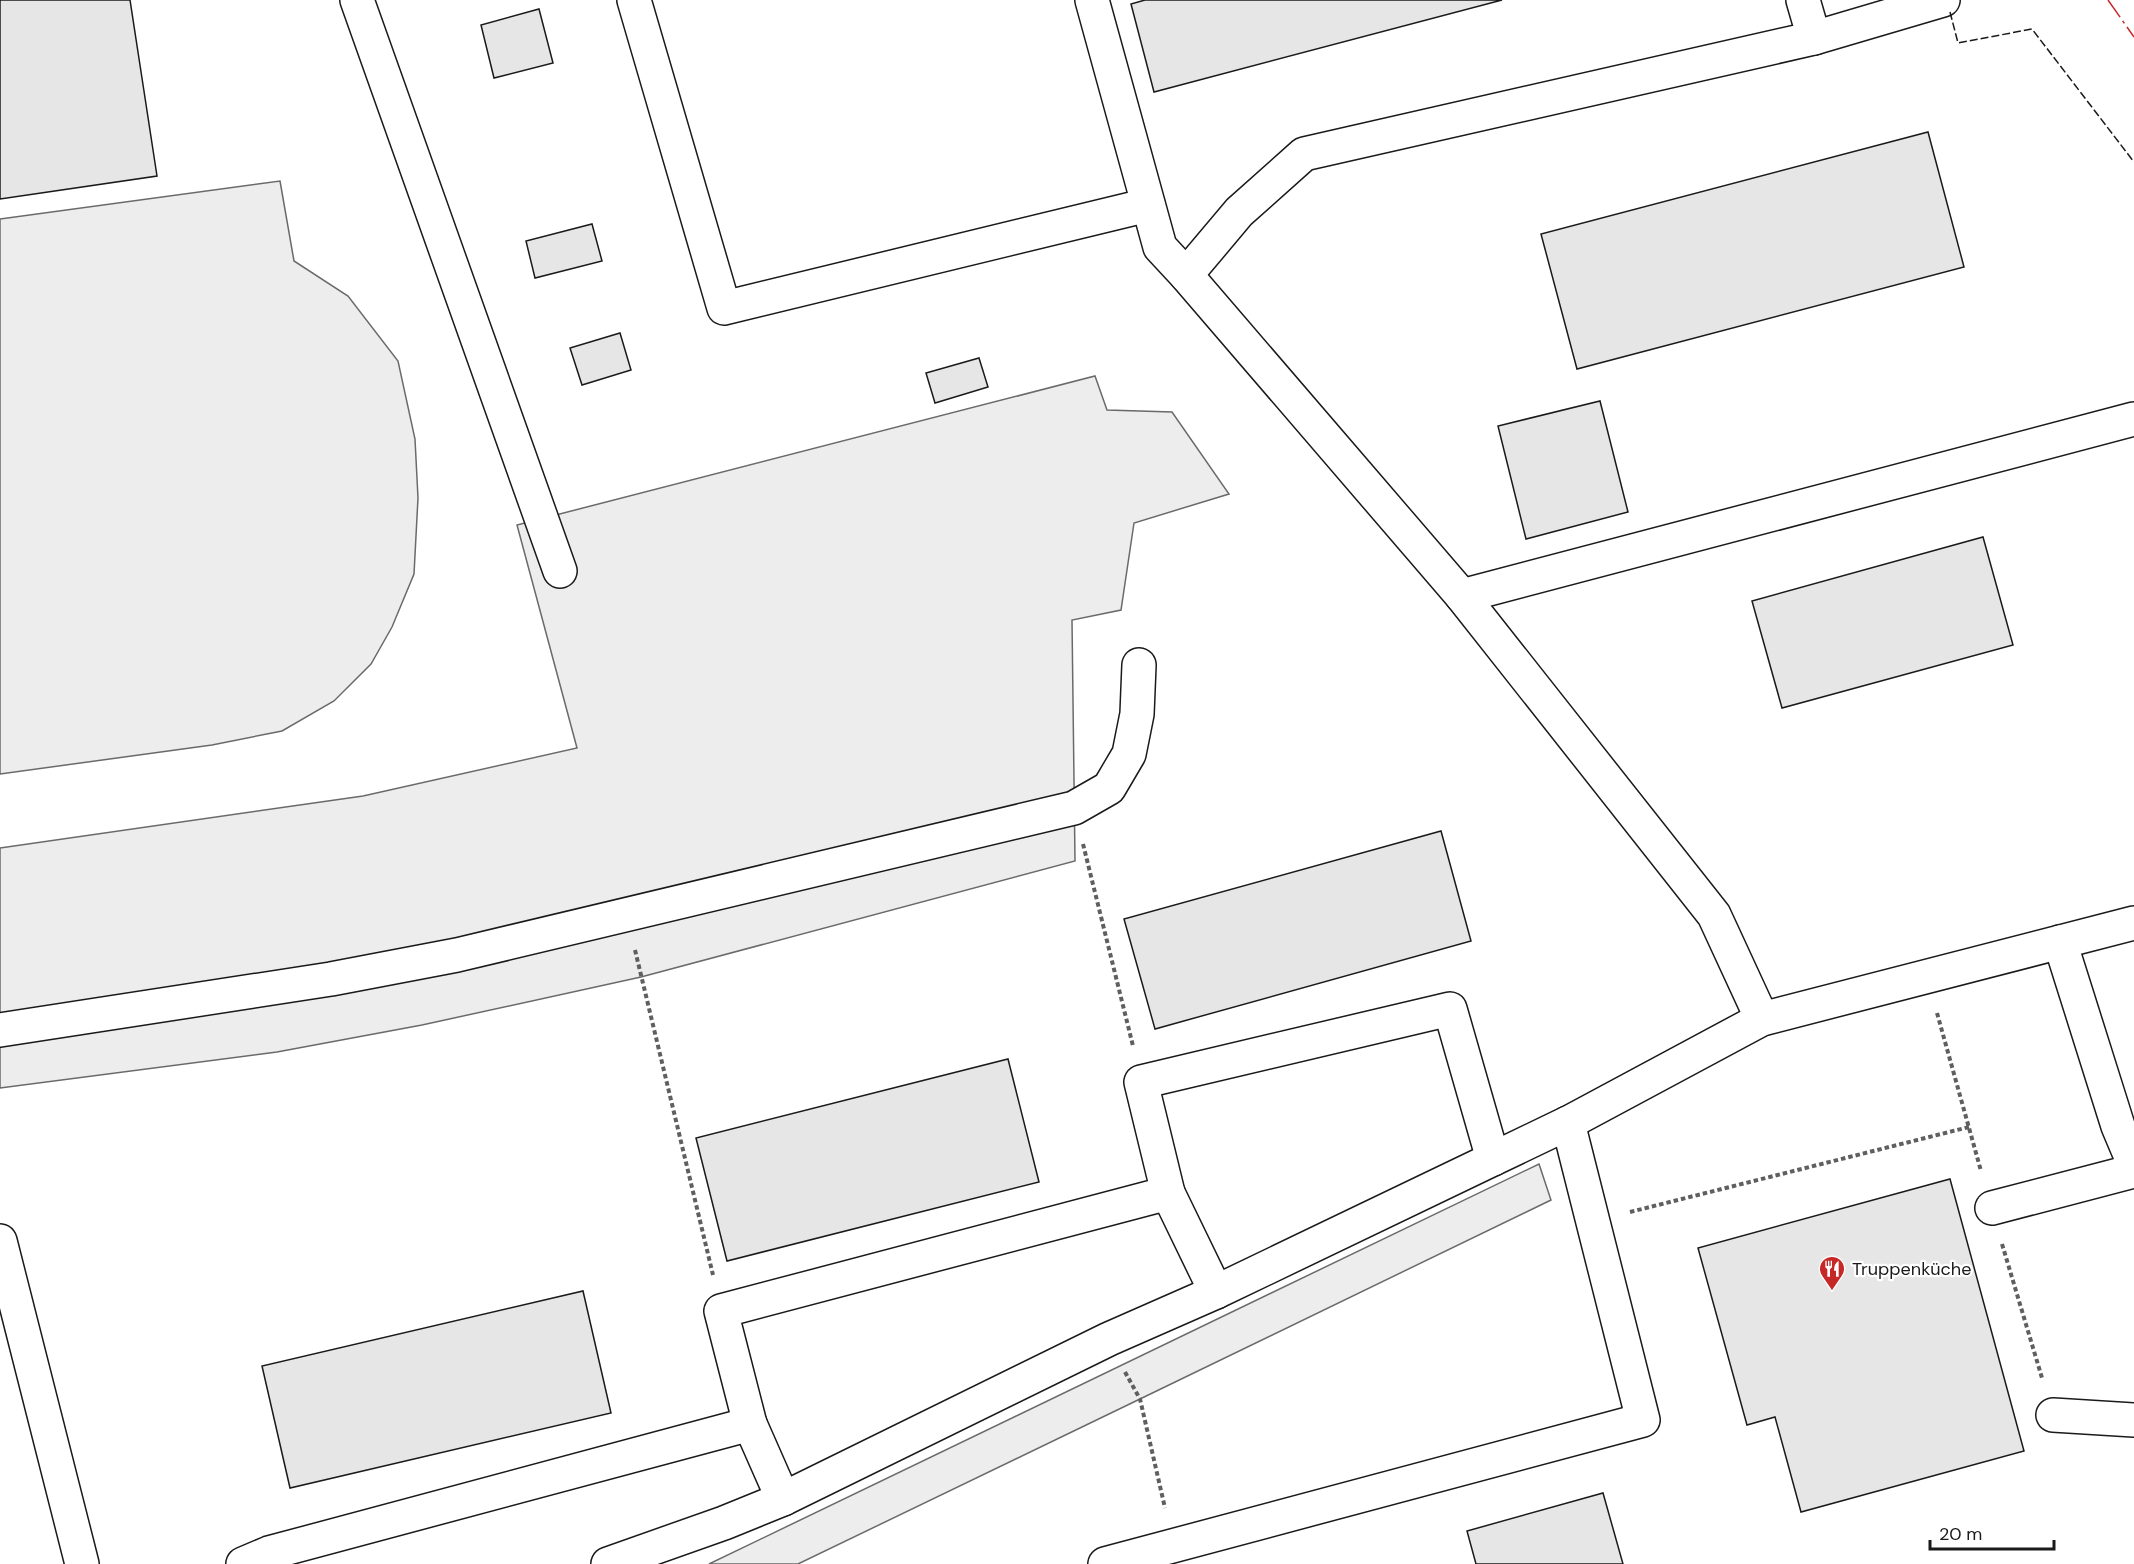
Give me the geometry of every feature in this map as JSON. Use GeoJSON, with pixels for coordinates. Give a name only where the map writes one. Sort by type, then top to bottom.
{"type":"FeatureCollection","features":[{"type":"Feature","properties":{"kind":"lane"},"geometry":{"type":"LineString","coordinates":[[357,0],[560,571]]}},
{"type":"Feature","properties":{"kind":"lane"},"geometry":{"type":"LineString","coordinates":[[634,0],[724,308],[1148,205]]}},
{"type":"Feature","properties":{"kind":"lane"},"geometry":{"type":"LineString","coordinates":[[1092,0],[1160,248],[1186,275],[1462,597],[1714,915],[1762,1019]]}},
{"type":"Feature","properties":{"kind":"lane"},"geometry":{"type":"LineString","coordinates":[[1803,0],[1814,38]]}},
{"type":"Feature","properties":{"kind":"lane"},"geometry":{"type":"LineString","coordinates":[[1186,275],[1239,212],[1304,154],[1814,38],[1943,0]]}},
{"type":"Feature","properties":{"kind":"lane"},"geometry":{"type":"LineString","coordinates":[[1462,597],[2134,419]]}},
{"type":"Feature","properties":{"kind":"lane"},"geometry":{"type":"LineString","coordinates":[[0,1030],[397,968],[1074,808],[1109,788],[1129,754],[1137,714],[1139,665]]}},
{"type":"Feature","properties":{"kind":"lane"},"geometry":{"type":"LineString","coordinates":[[608,1564],[724,1523],[783,1499],[1109,1340],[1216,1292],[1568,1123],[1762,1019],[2134,923]]}},
{"type":"Feature","properties":{"kind":"lane"},"geometry":{"type":"LineString","coordinates":[[2060,942],[2118,1126],[2134,1164]]}},
{"type":"Feature","properties":{"kind":"lane"},"geometry":{"type":"LineString","coordinates":[[1216,1292],[1168,1193],[1141,1082],[1450,1009],[1493,1159]]}},
{"type":"Feature","properties":{"kind":"lane"},"geometry":{"type":"LineString","coordinates":[[1105,1564],[1643,1420],[1568,1123]]}},
{"type":"Feature","properties":{"kind":"lane"},"geometry":{"type":"LineString","coordinates":[[1992,1208],[2134,1171]]}},
{"type":"Feature","properties":{"kind":"lane"},"geometry":{"type":"LineString","coordinates":[[783,1499],[750,1424],[721,1311],[1168,1193]]}},
{"type":"Feature","properties":{"kind":"lane"},"geometry":{"type":"LineString","coordinates":[[0,1241],[82,1564]]}},
{"type":"Feature","properties":{"kind":"lane"},"geometry":{"type":"LineString","coordinates":[[2053,1415],[2134,1420]]}},
{"type":"Feature","properties":{"kind":"lane"},"geometry":{"type":"LineString","coordinates":[[243,1564],[269,1553],[750,1424]]}},
{"type":"Feature","properties":{"kind":"path"},"geometry":{"type":"LineString","coordinates":[[1074,808],[1141,1082]]}},
{"type":"Feature","properties":{"kind":"path"},"geometry":{"type":"LineString","coordinates":[[626,915],[721,1311]]}},
{"type":"Feature","properties":{"kind":"path"},"geometry":{"type":"LineString","coordinates":[[1592,1222],[1969,1127]]}},
{"type":"Feature","properties":{"kind":"path"},"geometry":{"type":"LineString","coordinates":[[1109,1340],[1140,1400],[1174,1546]]}},
{"type":"Feature","properties":{"kind":"shaded area"},"geometry":{"type":"Polygon","coordinates":[[[280,181],[294,261],[348,296],[398,361],[415,439],[418,498],[414,574],[392,627],[371,664],[334,701],[282,731],[212,745],[0,774],[0,219],[280,181]]]}},
{"type":"Feature","properties":{"kind":"shaded area"},"geometry":{"type":"Polygon","coordinates":[[[1095,376],[1107,410],[1172,412],[1229,494],[1134,523],[1121,610],[1072,620],[1075,861],[641,977],[422,1025],[277,1052],[0,1088],[0,848],[363,796],[577,748],[517,525],[1095,376]]]}},
{"type":"Feature","properties":{"kind":"shaded area"},"geometry":{"type":"Polygon","coordinates":[[[1539,1164],[1551,1200],[798,1564],[709,1564],[1539,1164]]]}},
{"type":"Feature","properties":{"kind":"building"},"geometry":{"type":"Polygon","coordinates":[[[0,0],[130,0],[157,176],[0,199],[0,0]]]}},
{"type":"Feature","properties":{"kind":"building"},"geometry":{"type":"Polygon","coordinates":[[[1145,0],[1502,0],[1154,92],[1131,4],[1145,0]]]}},
{"type":"Feature","properties":{"kind":"building"},"geometry":{"type":"Polygon","coordinates":[[[539,9],[553,63],[494,78],[481,25],[539,9]]]}},
{"type":"Feature","properties":{"kind":"building"},"geometry":{"type":"Polygon","coordinates":[[[1928,132],[1964,267],[1577,369],[1541,234],[1928,132]]]}},
{"type":"Feature","properties":{"kind":"building"},"geometry":{"type":"Polygon","coordinates":[[[592,224],[602,261],[535,278],[526,241],[592,224]]]}},
{"type":"Feature","properties":{"kind":"building"},"geometry":{"type":"Polygon","coordinates":[[[620,333],[631,370],[582,385],[570,348],[620,333]]]}},
{"type":"Feature","properties":{"kind":"building"},"geometry":{"type":"Polygon","coordinates":[[[979,358],[988,387],[935,403],[926,373],[979,358]]]}},
{"type":"Feature","properties":{"kind":"building"},"geometry":{"type":"Polygon","coordinates":[[[1600,401],[1628,512],[1526,539],[1498,426],[1600,401]]]}},
{"type":"Feature","properties":{"kind":"building"},"geometry":{"type":"Polygon","coordinates":[[[1983,537],[2013,645],[1782,708],[1752,601],[1983,537]]]}},
{"type":"Feature","properties":{"kind":"building"},"geometry":{"type":"Polygon","coordinates":[[[1441,831],[1471,941],[1155,1029],[1124,919],[1441,831]]]}},
{"type":"Feature","properties":{"kind":"building"},"geometry":{"type":"Polygon","coordinates":[[[1008,1059],[1039,1182],[727,1261],[696,1138],[1008,1059]]]}},
{"type":"Feature","properties":{"kind":"building"},"geometry":{"type":"Polygon","coordinates":[[[1950,1179],[2024,1451],[1801,1512],[1775,1417],[1747,1425],[1698,1248],[1950,1179]]]}},
{"type":"Feature","properties":{"kind":"building"},"geometry":{"type":"Polygon","coordinates":[[[583,1291],[611,1413],[290,1488],[262,1366],[583,1291]]]}},
{"type":"Feature","properties":{"kind":"building"},"geometry":{"type":"Polygon","coordinates":[[[1603,1493],[1623,1564],[1476,1564],[1467,1531],[1603,1493]]]}},
{"type":"Feature","properties":{"kind":"fence"},"geometry":{"type":"LineString","coordinates":[[1950,12],[1958,43],[2032,29],[2134,162]]}},
{"type":"Feature","properties":{"kind":"power"},"geometry":{"type":"LineString","coordinates":[[2108,0],[2134,37]]}},
{"type":"Feature","properties":{"kind":"place","name":"Truppenküche"},"geometry":{"type":"Point","coordinates":[1832,1292]}}]}
